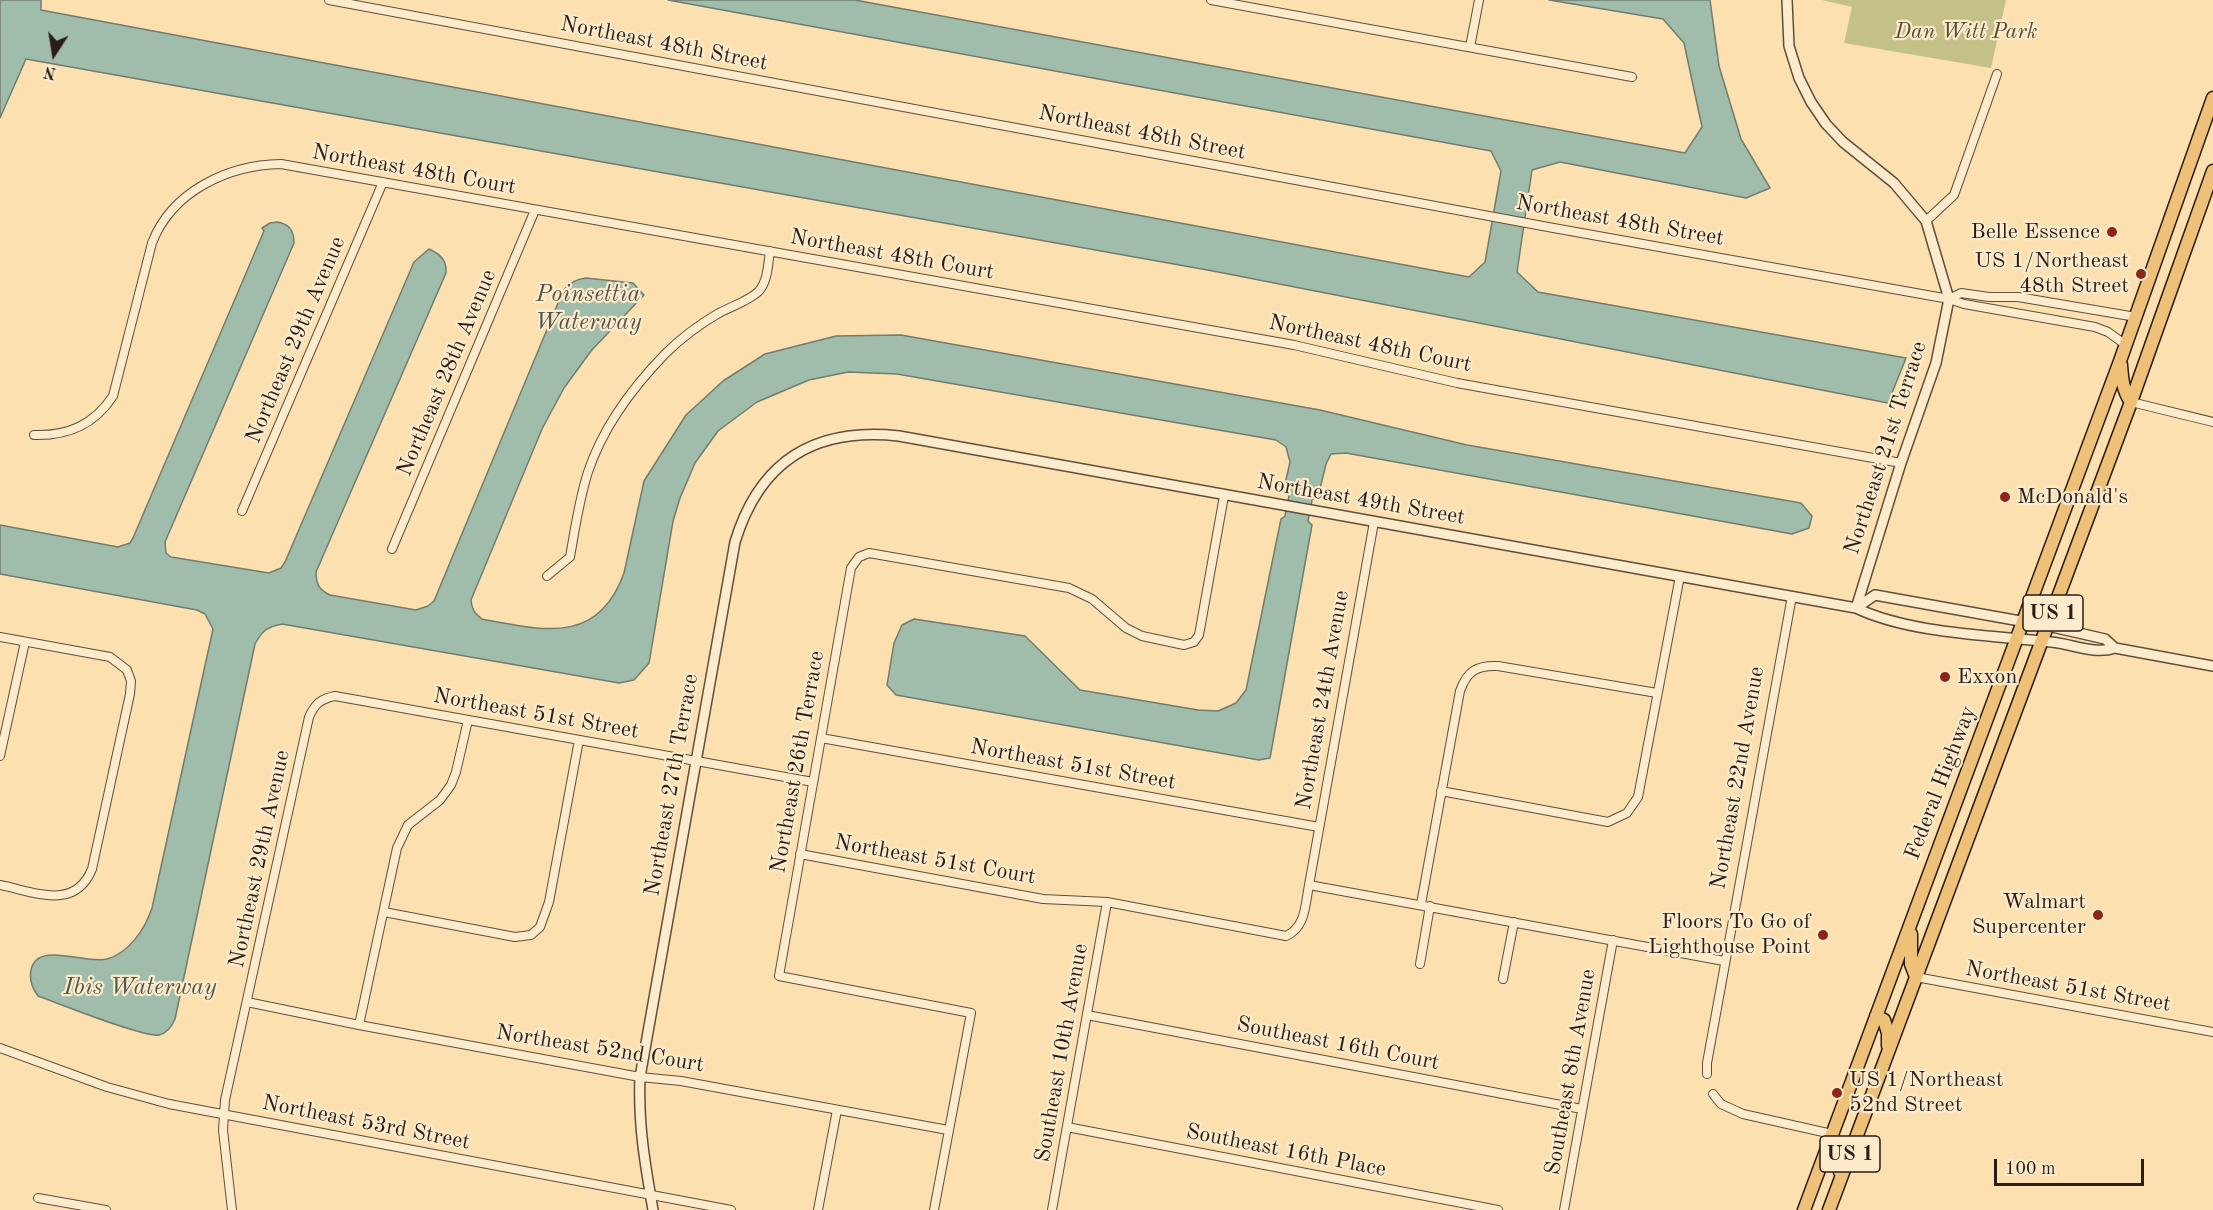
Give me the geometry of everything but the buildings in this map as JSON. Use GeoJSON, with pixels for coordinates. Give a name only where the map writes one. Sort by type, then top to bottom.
{"type":"FeatureCollection","features":[{"type":"Feature","properties":{"kind":"main road","name":"Federal Highway"},"geometry":{"type":"LineString","coordinates":[[1804,1210],[2025,621],[2213,98]]}},
{"type":"Feature","properties":{"kind":"main road","name":"Federal Highway"},"geometry":{"type":"LineString","coordinates":[[1830,1210],[2043,641],[2213,171]]}},
{"type":"Feature","properties":{"kind":"main road"},"geometry":{"type":"LineString","coordinates":[[2120,361],[2123,384],[2131,402]]}},
{"type":"Feature","properties":{"kind":"main road"},"geometry":{"type":"LineString","coordinates":[[1911,924],[1911,964],[1916,977]]}},
{"type":"Feature","properties":{"kind":"main road"},"geometry":{"type":"LineString","coordinates":[[1876,1016],[1884,1020],[1888,1033],[1888,1053]]}},
{"type":"Feature","properties":{"kind":"main road"},"geometry":{"type":"LineString","coordinates":[[1832,1134],[1841,1161],[1840,1182]]}},
{"type":"Feature","properties":{"kind":"street","name":"Northeast 48th Street"},"geometry":{"type":"LineString","coordinates":[[329,0],[2095,327],[2108,332],[2126,345]]}},
{"type":"Feature","properties":{"kind":"street"},"geometry":{"type":"LineString","coordinates":[[1211,0],[1632,77]]}},
{"type":"Feature","properties":{"kind":"street"},"geometry":{"type":"LineString","coordinates":[[1470,47],[1479,0]]}},
{"type":"Feature","properties":{"kind":"street"},"geometry":{"type":"LineString","coordinates":[[1787,0],[1789,46],[1799,78],[1811,102],[1826,124],[1843,142],[1894,183],[1926,220],[1949,299]]}},
{"type":"Feature","properties":{"kind":"street"},"geometry":{"type":"LineString","coordinates":[[1926,220],[1954,195],[1997,74]]}},
{"type":"Feature","properties":{"kind":"street","name":"Northeast 48th Court"},"geometry":{"type":"LineString","coordinates":[[34,435],[50,436],[76,430],[99,415],[113,396],[152,243],[158,226],[171,209],[217,178],[234,171],[268,165],[292,166],[1294,345],[1457,383],[1901,463]]}},
{"type":"Feature","properties":{"kind":"street","name":"Northeast 29th Avenue"},"geometry":{"type":"LineString","coordinates":[[242,511],[383,182]]}},
{"type":"Feature","properties":{"kind":"street","name":"Northeast 28th Avenue"},"geometry":{"type":"LineString","coordinates":[[392,549],[535,210]]}},
{"type":"Feature","properties":{"kind":"street"},"geometry":{"type":"LineString","coordinates":[[547,576],[570,557],[588,471],[603,437],[623,403],[649,371],[681,339],[706,321],[759,291],[764,283],[770,251]]}},
{"type":"Feature","properties":{"kind":"street","name":"Northeast 48th Street"},"geometry":{"type":"LineString","coordinates":[[1949,299],[1960,293],[1981,297],[2018,297],[2136,317]]}},
{"type":"Feature","properties":{"kind":"street","name":"Northeast 21st Terrace"},"geometry":{"type":"LineString","coordinates":[[1856,608],[1901,463],[1936,363],[1949,299]]}},
{"type":"Feature","properties":{"kind":"street"},"geometry":{"type":"LineString","coordinates":[[2131,402],[2213,422]]}},
{"type":"Feature","properties":{"kind":"street","name":"Northeast 49th Street"},"geometry":{"type":"LineString","coordinates":[[859,434],[900,436],[1224,496],[1792,596],[1856,608],[1875,617],[1928,627],[2043,641],[2103,652],[2115,648],[2213,666]]}},
{"type":"Feature","properties":{"kind":"street","name":"Northeast 27th Terrace"},"geometry":{"type":"LineString","coordinates":[[653,1210],[642,1148],[639,1107],[640,1077],[735,542],[742,518],[755,493],[788,459],[808,447],[835,437],[859,434]]}},
{"type":"Feature","properties":{"kind":"street","name":"Northeast 26th Terrace"},"geometry":{"type":"LineString","coordinates":[[948,1130],[971,1013],[779,976],[851,568],[859,557],[869,553],[1069,588],[1092,598],[1126,628],[1142,636],[1184,645],[1194,642],[1199,635],[1224,496]]}},
{"type":"Feature","properties":{"kind":"street","name":"Northeast 24th Avenue"},"geometry":{"type":"LineString","coordinates":[[1107,902],[1286,936],[1296,932],[1302,922],[1374,522]]}},
{"type":"Feature","properties":{"kind":"street"},"geometry":{"type":"LineString","coordinates":[[1442,791],[1608,822],[1627,813],[1638,797],[1680,576]]}},
{"type":"Feature","properties":{"kind":"street","name":"Northeast 49th Street"},"geometry":{"type":"LineString","coordinates":[[1856,608],[1875,595],[2048,626],[2105,639],[2115,648]]}},
{"type":"Feature","properties":{"kind":"street","name":"Northeast 22nd Avenue"},"geometry":{"type":"LineString","coordinates":[[1707,1074],[1724,961],[1792,596]]}},
{"type":"Feature","properties":{"kind":"street"},"geometry":{"type":"LineString","coordinates":[[0,637],[110,657],[127,670],[131,681],[88,880],[82,888],[73,893],[59,896],[0,885]]}},
{"type":"Feature","properties":{"kind":"street"},"geometry":{"type":"LineString","coordinates":[[0,756],[25,642]]}},
{"type":"Feature","properties":{"kind":"street"},"geometry":{"type":"LineString","coordinates":[[1419,964],[1442,791],[1460,691],[1464,681],[1473,671],[1484,666],[1498,666],[1658,693]]}},
{"type":"Feature","properties":{"kind":"street","name":"Northeast 51st Street"},"geometry":{"type":"LineString","coordinates":[[324,698],[335,696],[813,782]]}},
{"type":"Feature","properties":{"kind":"street","name":"Northeast 29th Avenue"},"geometry":{"type":"LineString","coordinates":[[232,1210],[222,1115],[309,717],[315,705],[324,698]]}},
{"type":"Feature","properties":{"kind":"street"},"geometry":{"type":"LineString","coordinates":[[359,1025],[397,848],[408,825],[440,800],[451,785],[468,720]]}},
{"type":"Feature","properties":{"kind":"street","name":"Northeast 51st Street"},"geometry":{"type":"LineString","coordinates":[[821,738],[1319,827]]}},
{"type":"Feature","properties":{"kind":"street"},"geometry":{"type":"LineString","coordinates":[[384,912],[516,937],[531,935],[540,927],[549,902],[579,740]]}},
{"type":"Feature","properties":{"kind":"street","name":"Northeast 51st Court"},"geometry":{"type":"LineString","coordinates":[[800,854],[1064,901],[1107,902]]}},
{"type":"Feature","properties":{"kind":"street"},"geometry":{"type":"LineString","coordinates":[[1309,885],[1724,961]]}},
{"type":"Feature","properties":{"kind":"street","name":"Southeast 10th Avenue"},"geometry":{"type":"LineString","coordinates":[[1052,1210],[1107,902]]}},
{"type":"Feature","properties":{"kind":"street"},"geometry":{"type":"LineString","coordinates":[[1503,979],[1514,922]]}},
{"type":"Feature","properties":{"kind":"street","name":"Southeast 8th Avenue"},"geometry":{"type":"LineString","coordinates":[[1564,1210],[1613,940]]}},
{"type":"Feature","properties":{"kind":"street","name":"Northeast 51st Street"},"geometry":{"type":"LineString","coordinates":[[1916,977],[2213,1032]]}},
{"type":"Feature","properties":{"kind":"street","name":"Northeast 52nd Court"},"geometry":{"type":"LineString","coordinates":[[247,1002],[640,1077],[681,1081],[948,1130]]}},
{"type":"Feature","properties":{"kind":"street","name":"Southeast 16th Court"},"geometry":{"type":"LineString","coordinates":[[1087,1015],[1582,1108]]}},
{"type":"Feature","properties":{"kind":"street","name":"Northeast 53rd Street"},"geometry":{"type":"LineString","coordinates":[[0,1048],[107,1086],[169,1104],[731,1210]]}},
{"type":"Feature","properties":{"kind":"street"},"geometry":{"type":"LineString","coordinates":[[1713,1094],[1721,1104],[1743,1114],[1832,1134]]}},
{"type":"Feature","properties":{"kind":"street"},"geometry":{"type":"LineString","coordinates":[[818,1210],[837,1110]]}},
{"type":"Feature","properties":{"kind":"street","name":"Southeast 16th Place"},"geometry":{"type":"LineString","coordinates":[[1067,1127],[1498,1210]]}},
{"type":"Feature","properties":{"kind":"street"},"geometry":{"type":"LineString","coordinates":[[934,1210],[948,1130]]}},
{"type":"Feature","properties":{"kind":"street"},"geometry":{"type":"LineString","coordinates":[[38,1198],[106,1210]]}},
{"type":"Feature","properties":{"kind":"green space","name":"Dan Witt Park"},"geometry":{"type":"Polygon","coordinates":[[[1822,0],[2006,0],[1991,68],[1844,43],[1852,7],[1822,0]]]}},
{"type":"Feature","properties":{"kind":"water"},"geometry":{"type":"Polygon","coordinates":[[[0,0],[41,0],[41,10],[1469,277],[1485,262],[1501,171],[1491,151],[668,0],[855,0],[1685,153],[1702,127],[1684,43],[1663,19],[1549,0],[1710,0],[1719,66],[1741,139],[1770,188],[1746,198],[1560,162],[1532,170],[1517,272],[1538,292],[1906,358],[1888,403],[1213,271],[26,59],[0,118],[0,0]]]}},
{"type":"Feature","properties":{"kind":"water"},"geometry":{"type":"Polygon","coordinates":[[[277,222],[290,228],[294,243],[165,542],[166,553],[171,557],[269,573],[281,568],[414,262],[429,249],[442,258],[446,268],[446,273],[316,572],[319,586],[330,595],[416,610],[434,601],[563,291],[573,282],[586,278],[633,283],[644,295],[591,351],[564,388],[542,429],[471,600],[474,611],[482,619],[526,627],[566,628],[583,623],[599,613],[613,596],[624,573],[644,481],[686,415],[723,381],[765,354],[836,336],[901,335],[1320,410],[1467,445],[1801,503],[1812,516],[1809,528],[1792,534],[1346,453],[1331,454],[1326,464],[1319,493],[1312,500],[1308,521],[1312,525],[1270,758],[1259,760],[896,695],[887,685],[894,643],[902,625],[914,619],[1025,636],[1080,690],[1198,710],[1218,711],[1236,703],[1246,690],[1281,519],[1285,516],[1289,496],[1284,488],[1290,462],[1286,447],[1276,440],[897,374],[848,372],[809,380],[757,402],[718,431],[695,463],[673,521],[649,663],[634,680],[619,683],[282,624],[269,628],[263,633],[255,644],[175,1019],[165,1033],[150,1034],[119,1026],[38,996],[31,984],[31,970],[35,961],[43,956],[64,955],[98,960],[115,956],[129,946],[145,924],[152,908],[213,629],[205,614],[197,610],[0,574],[0,525],[118,547],[130,543],[264,231],[262,228],[277,222]]]}},
{"type":"Feature","properties":{"kind":"place","name":"Belle Essence"},"geometry":{"type":"Point","coordinates":[2112,232]}},
{"type":"Feature","properties":{"kind":"place","name":"US 1/Northeast 48th Street"},"geometry":{"type":"Point","coordinates":[2141,274]}},
{"type":"Feature","properties":{"kind":"place","name":"McDonald's"},"geometry":{"type":"Point","coordinates":[2005,497]}},
{"type":"Feature","properties":{"kind":"place","name":"Exxon"},"geometry":{"type":"Point","coordinates":[1945,677]}},
{"type":"Feature","properties":{"kind":"place","name":"Walmart Supercenter"},"geometry":{"type":"Point","coordinates":[2098,915]}},
{"type":"Feature","properties":{"kind":"place","name":"Floors To Go of Lighthouse Point"},"geometry":{"type":"Point","coordinates":[1823,935]}},
{"type":"Feature","properties":{"kind":"place","name":"US 1/Northeast 52nd Street"},"geometry":{"type":"Point","coordinates":[1837,1093]}},
{"type":"Feature","properties":{"kind":"water label","name":"Poinsettia Waterway"},"geometry":{"type":"Point","coordinates":[588,309]}},
{"type":"Feature","properties":{"kind":"water label","name":"Ibis Waterway"},"geometry":{"type":"Point","coordinates":[140,988]}}]}
